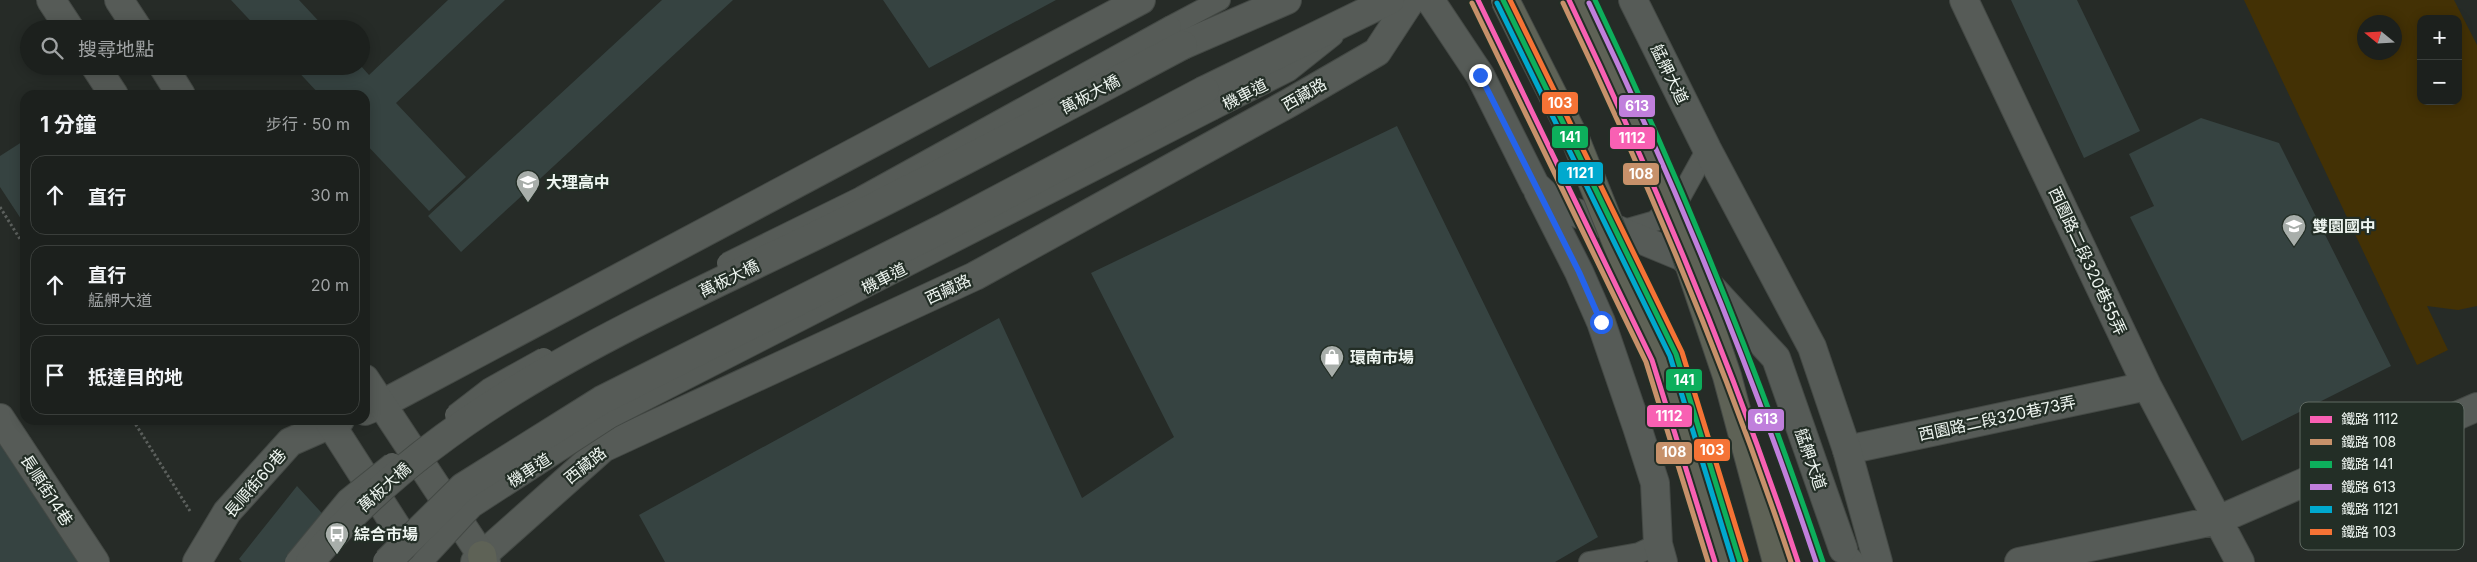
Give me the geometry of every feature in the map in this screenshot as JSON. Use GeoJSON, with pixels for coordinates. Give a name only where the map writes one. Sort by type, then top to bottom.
{"type":"FeatureCollection","features":[{"type":"Feature","properties":{"kind":"highway"},"geometry":{"type":"LineString","coordinates":[[1505,0],[1576,141],[1680,401],[1721,562]]}},
{"type":"Feature","properties":{"kind":"highway"},"geometry":{"type":"LineString","coordinates":[[1577,0],[1663,186],[1727,376],[1777,562]]}},
{"type":"Feature","properties":{"kind":"street"},"geometry":{"type":"LineString","coordinates":[[51,0],[64,20]]}},
{"type":"Feature","properties":{"kind":"street"},"geometry":{"type":"LineString","coordinates":[[119,0],[132,20]]}},
{"type":"Feature","properties":{"kind":"street"},"geometry":{"type":"LineString","coordinates":[[482,560],[373,407],[1141,0]]}},
{"type":"Feature","properties":{"kind":"street"},"geometry":{"type":"LineString","coordinates":[[1177,36],[1287,0]]}},
{"type":"Feature","properties":{"kind":"street"},"geometry":{"type":"LineString","coordinates":[[387,562],[464,487],[602,400],[946,227],[1210,100],[1361,14],[1390,0]]}},
{"type":"Feature","properties":{"kind":"street","name":"西藏路"},"geometry":{"type":"LineString","coordinates":[[482,560],[603,448],[975,276],[1280,108],[1377,52],[1411,0]]}},
{"type":"Feature","properties":{"kind":"street","name":"艋舺大道"},"geometry":{"type":"LineString","coordinates":[[1430,0],[1480,75],[1535,185],[1555,204],[1683,257],[1776,358],[1849,556]]}},
{"type":"Feature","properties":{"kind":"street","name":"艋舺大道"},"geometry":{"type":"LineString","coordinates":[[1633,0],[1706,149],[1812,347],[1847,450],[1878,562]]}},
{"type":"Feature","properties":{"kind":"street","name":"西園路二段320巷55弄"},"geometry":{"type":"LineString","coordinates":[[1964,0],[2148,386],[2240,562]]}},
{"type":"Feature","properties":{"kind":"street","name":"萬板大橋"},"geometry":{"type":"LineString","coordinates":[[310,562],[332,535],[392,478],[458,427],[588,347],[903,192],[1177,36]]}},
{"type":"Feature","properties":{"kind":"street"},"geometry":{"type":"LineString","coordinates":[[100,75],[111,90]]}},
{"type":"Feature","properties":{"kind":"street"},"geometry":{"type":"LineString","coordinates":[[169,75],[178,90]]}},
{"type":"Feature","properties":{"kind":"street"},"geometry":{"type":"LineString","coordinates":[[1535,185],[1579,272],[1597,314],[1637,427],[1655,483],[1660,553]]}},
{"type":"Feature","properties":{"kind":"street","name":"西園路二段320巷73弄"},"geometry":{"type":"LineString","coordinates":[[1847,450],[2148,386]]}},
{"type":"Feature","properties":{"kind":"street"},"geometry":{"type":"LineString","coordinates":[[2464,413],[2477,407]]}},
{"type":"Feature","properties":{"kind":"street","name":"長順街14巷"},"geometry":{"type":"LineString","coordinates":[[0,418],[95,562]]}},
{"type":"Feature","properties":{"kind":"street","name":"長順街60巷"},"geometry":{"type":"LineString","coordinates":[[203,552],[227,512],[290,442],[325,425]]}},
{"type":"Feature","properties":{"kind":"street"},"geometry":{"type":"LineString","coordinates":[[335,425],[421,562]]}},
{"type":"Feature","properties":{"kind":"street"},"geometry":{"type":"LineString","coordinates":[[2020,562],[2218,520],[2300,484]]}},
{"type":"Feature","properties":{"kind":"lane"},"geometry":{"type":"LineString","coordinates":[[296,562],[347,498],[490,388],[628,312],[861,197],[1177,36],[1220,0]]}},
{"type":"Feature","properties":{"kind":"lane","name":"機車道"},"geometry":{"type":"LineString","coordinates":[[421,562],[473,506],[610,418],[1210,100]]}},
{"type":"Feature","properties":{"kind":"lane"},"geometry":{"type":"LineString","coordinates":[[1620,231],[1655,221],[1681,196],[1706,149]]}},
{"type":"Feature","properties":{"kind":"lane"},"geometry":{"type":"LineString","coordinates":[[1589,562],[1639,553],[1660,553]]}},
{"type":"Feature","properties":{"kind":"path"},"geometry":{"type":"LineString","coordinates":[[0,207],[20,239]]}},
{"type":"Feature","properties":{"kind":"path"},"geometry":{"type":"LineString","coordinates":[[136,425],[203,552]]}},
{"type":"Feature","properties":{"kind":"shaded area"},"geometry":{"type":"Polygon","coordinates":[[[2244,0],[2454,0],[2462,15],[2417,15],[2417,105],[2462,105],[2462,16],[2477,45],[2477,306],[2458,310],[2427,306],[2448,350],[2417,365],[2244,0]]]}},
{"type":"Feature","properties":{"kind":"building"},"geometry":{"type":"Polygon","coordinates":[[[231,0],[299,0],[318,20],[250,20],[231,0]]]}},
{"type":"Feature","properties":{"kind":"building"},"geometry":{"type":"Polygon","coordinates":[[[448,0],[505,0],[396,103],[466,177],[429,211],[370,148],[370,90],[315,90],[301,75],[370,74],[448,0]]]}},
{"type":"Feature","properties":{"kind":"building"},"geometry":{"type":"Polygon","coordinates":[[[662,0],[733,0],[461,252],[428,216],[662,0]]]}},
{"type":"Feature","properties":{"kind":"building"},"geometry":{"type":"Polygon","coordinates":[[[883,0],[1056,0],[929,68],[883,0]]]}},
{"type":"Feature","properties":{"kind":"building"},"geometry":{"type":"Polygon","coordinates":[[[2011,0],[2077,0],[2140,131],[2084,158],[2011,0]]]}},
{"type":"Feature","properties":{"kind":"building"},"geometry":{"type":"Polygon","coordinates":[[[2201,118],[2279,143],[2391,366],[2319,402],[2300,402],[2300,412],[2242,441],[2130,217],[2154,206],[2129,154],[2201,118]]]}},
{"type":"Feature","properties":{"kind":"building","name":"環南市場"},"geometry":{"type":"Polygon","coordinates":[[[1397,126],[1598,537],[1555,562],[665,562],[639,515],[999,318],[1082,498],[1174,437],[1091,273],[1397,126]]]}},
{"type":"Feature","properties":{"kind":"building"},"geometry":{"type":"Polygon","coordinates":[[[20,143],[20,217],[0,187],[0,156],[20,143]]]}},
{"type":"Feature","properties":{"kind":"building"},"geometry":{"type":"Polygon","coordinates":[[[0,438],[81,562],[0,562],[0,438]]]}},
{"type":"Feature","properties":{"kind":"building"},"geometry":{"type":"Polygon","coordinates":[[[297,486],[330,522],[298,562],[242,562],[239,559],[297,486]]]}},
{"type":"Feature","properties":{"kind":"rail line","name":"1112"},"geometry":{"type":"LineString","coordinates":[[1478,0],[1652,360],[1715,562]]}},
{"type":"Feature","properties":{"kind":"rail line","name":"141"},"geometry":{"type":"LineString","coordinates":[[1503,0],[1676,354],[1740,562]]}},
{"type":"Feature","properties":{"kind":"rail line","name":"103"},"geometry":{"type":"LineString","coordinates":[[1510,0],[1682,352],[1746,560]]}},
{"type":"Feature","properties":{"kind":"rail line","name":"1112"},"geometry":{"type":"LineString","coordinates":[[1569,0],[1663,207],[1692,277],[1747,418],[1798,562]]}},
{"type":"Feature","properties":{"kind":"rail line","name":"141"},"geometry":{"type":"LineString","coordinates":[[1595,0],[1658,138],[1717,278],[1772,419],[1823,562]]}},
{"type":"Feature","properties":{"kind":"rail line","name":"108"},"geometry":{"type":"LineString","coordinates":[[1472,3],[1646,362],[1708,562]]}},
{"type":"Feature","properties":{"kind":"rail line","name":"1121"},"geometry":{"type":"LineString","coordinates":[[1497,3],[1670,356],[1733,562]]}},
{"type":"Feature","properties":{"kind":"rail line","name":"108"},"geometry":{"type":"LineString","coordinates":[[1563,3],[1626,140],[1686,279],[1741,419],[1791,562]]}},
{"type":"Feature","properties":{"kind":"rail line","name":"613"},"geometry":{"type":"LineString","coordinates":[[1589,3],[1652,140],[1711,279],[1766,420],[1816,562]]}},
{"type":"Feature","properties":{"kind":"place","name":"大理高中"},"geometry":{"type":"Point","coordinates":[528,203]}},
{"type":"Feature","properties":{"kind":"place","name":"雙園國中"},"geometry":{"type":"Point","coordinates":[2294,247]}},
{"type":"Feature","properties":{"kind":"place","name":"環南市場"},"geometry":{"type":"Point","coordinates":[1332,378]}},
{"type":"Feature","properties":{"kind":"place","name":"綜合市場"},"geometry":{"type":"Point","coordinates":[337,555]}},
{"type":"Feature","properties":{"kind":"route"},"geometry":{"type":"LineString","coordinates":[[1480,75],[1579,272],[1601,322]]}}]}
